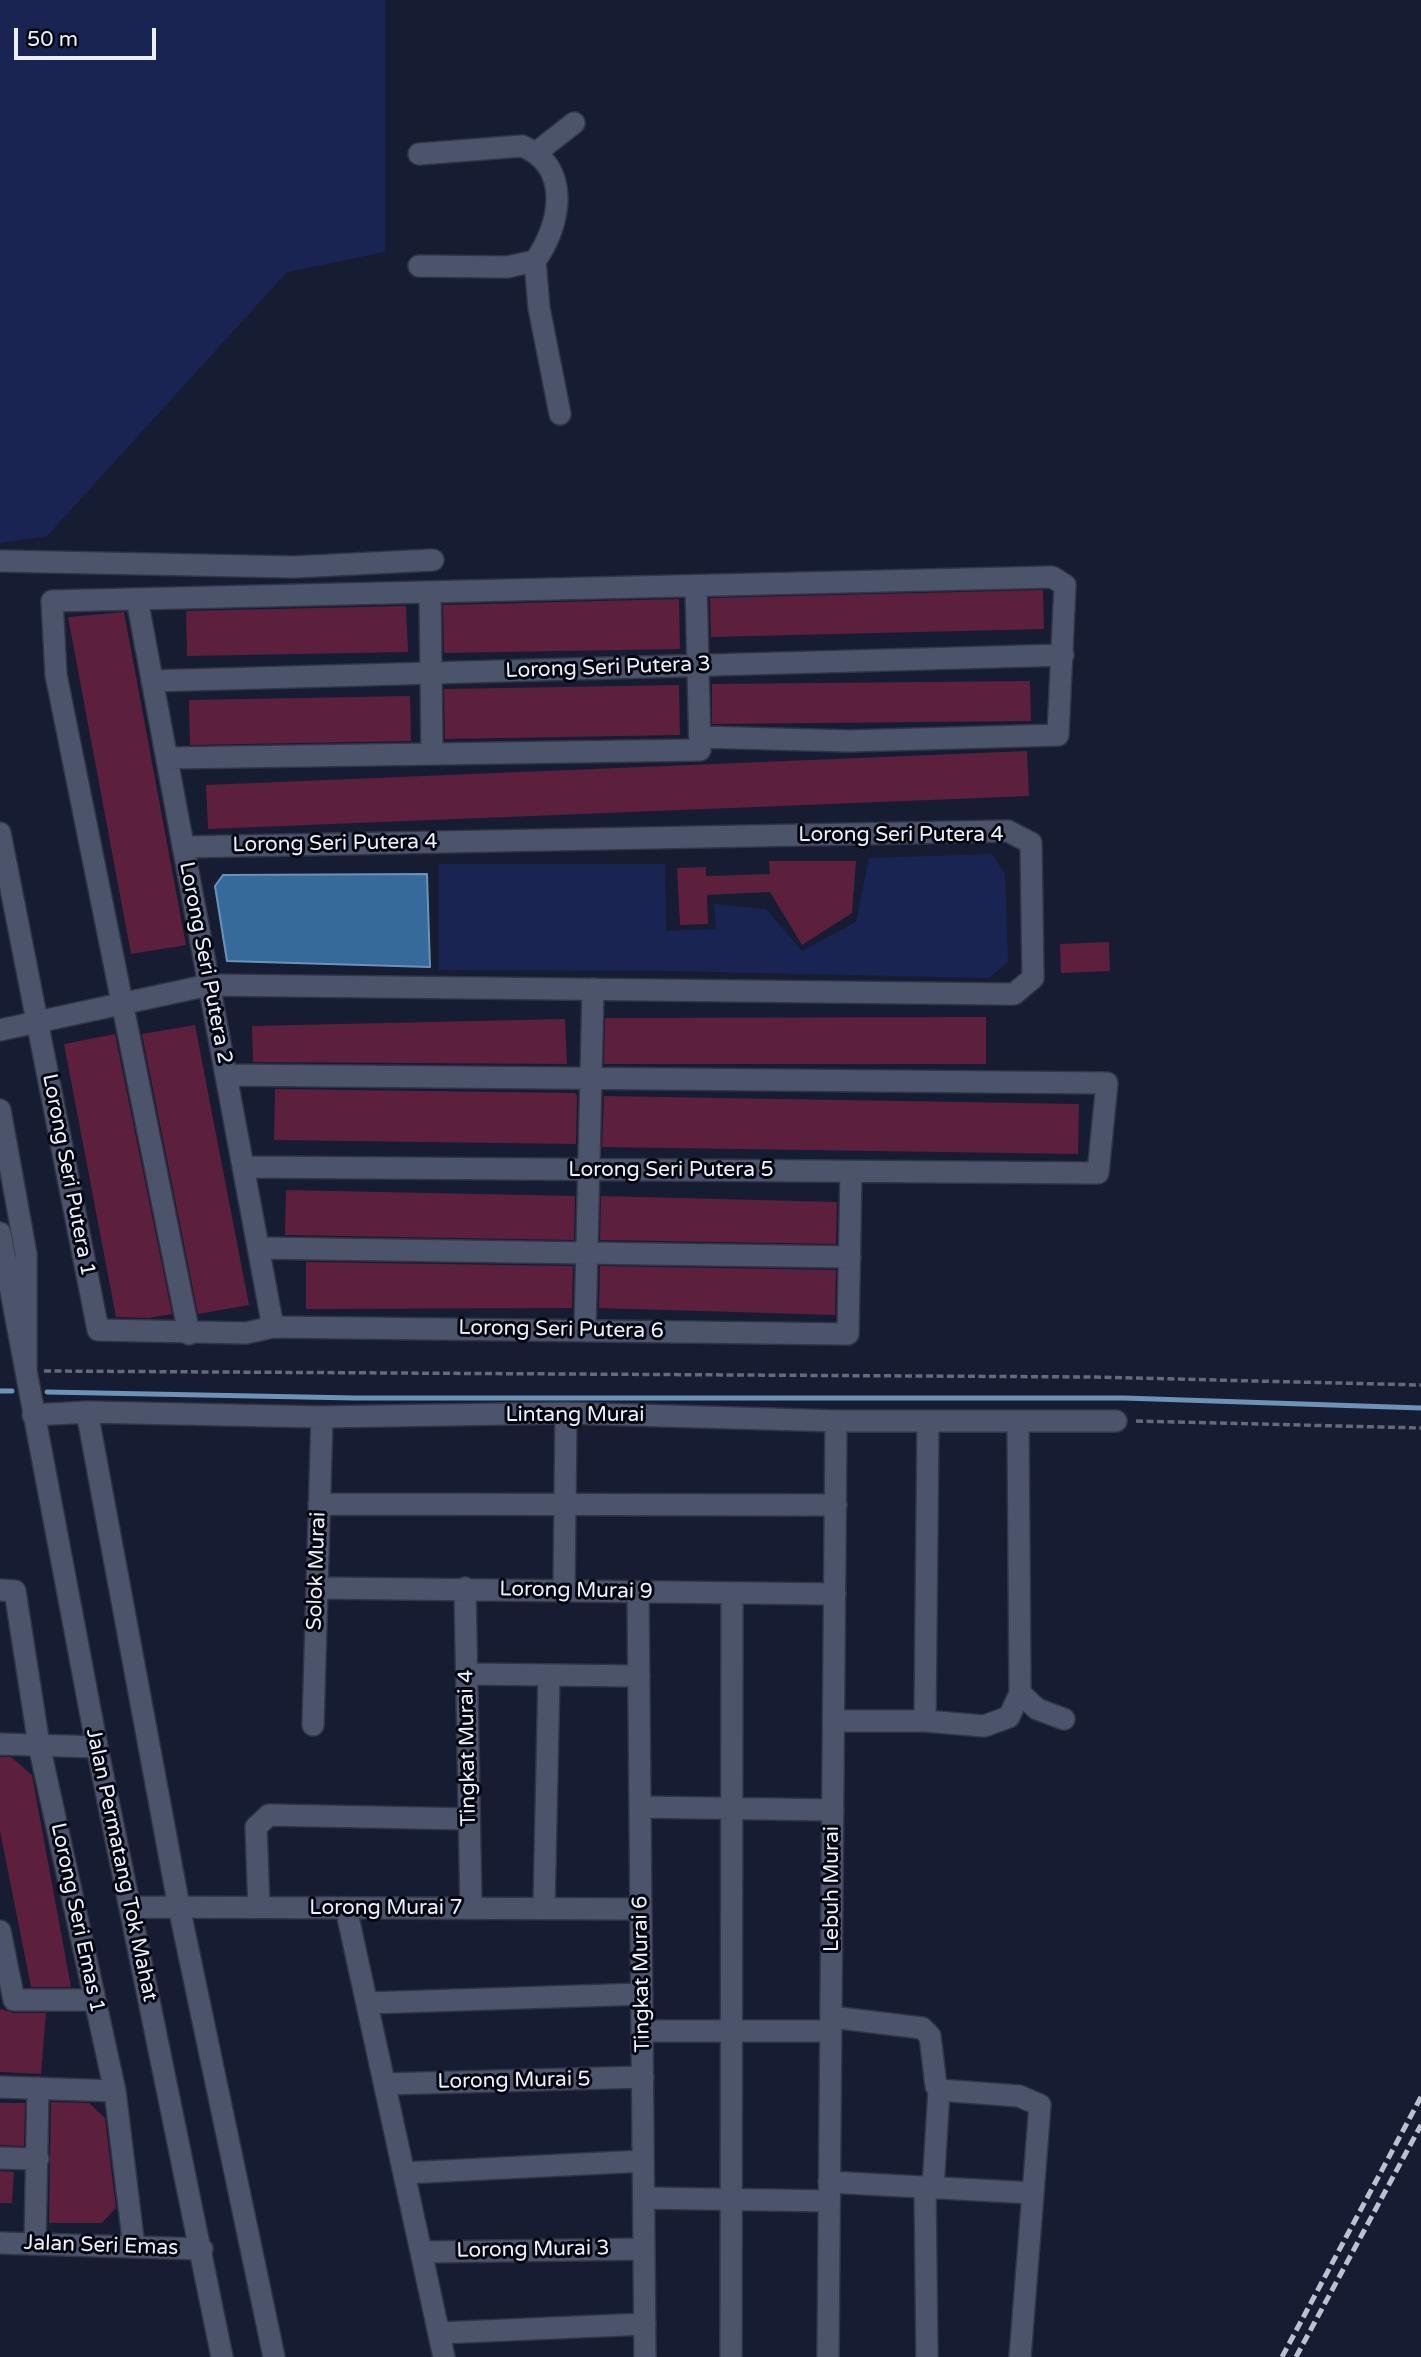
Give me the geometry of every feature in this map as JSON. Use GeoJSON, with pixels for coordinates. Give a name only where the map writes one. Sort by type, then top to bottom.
{"type":"FeatureCollection","features":[{"type":"Feature","properties":{"kind":"street"},"geometry":{"type":"LineString","coordinates":[[537,152],[574,123]]}},
{"type":"Feature","properties":{"kind":"street"},"geometry":{"type":"LineString","coordinates":[[419,154],[522,146],[537,152],[547,162],[558,192],[551,240],[535,261],[507,268],[419,265]]}},
{"type":"Feature","properties":{"kind":"street"},"geometry":{"type":"LineString","coordinates":[[535,261],[540,308],[560,414]]}},
{"type":"Feature","properties":{"kind":"street"},"geometry":{"type":"LineString","coordinates":[[0,561],[294,566],[433,560]]}},
{"type":"Feature","properties":{"kind":"street"},"geometry":{"type":"LineString","coordinates":[[189,1334],[56,675],[52,601],[1052,578],[1065,585],[1058,735],[849,741],[699,737]]}},
{"type":"Feature","properties":{"kind":"street"},"geometry":{"type":"LineString","coordinates":[[167,758],[700,750],[696,586]]}},
{"type":"Feature","properties":{"kind":"street"},"geometry":{"type":"LineString","coordinates":[[430,593],[432,754]]}},
{"type":"Feature","properties":{"kind":"street","name":"Lorong Seri Putera 2"},"geometry":{"type":"LineString","coordinates":[[137,599],[273,1326]]}},
{"type":"Feature","properties":{"kind":"street","name":"Lorong Seri Putera 3"},"geometry":{"type":"LineString","coordinates":[[152,681],[1063,655]]}},
{"type":"Feature","properties":{"kind":"street","name":"Lorong Seri Putera 4"},"geometry":{"type":"LineString","coordinates":[[0,1030],[209,985],[1014,993],[1033,978],[1031,843],[1008,831],[183,847]]}},
{"type":"Feature","properties":{"kind":"street","name":"Lorong Seri Putera 1"},"geometry":{"type":"LineString","coordinates":[[0,833],[98,1330]]}},
{"type":"Feature","properties":{"kind":"street"},"geometry":{"type":"LineString","coordinates":[[585,1331],[593,989]]}},
{"type":"Feature","properties":{"kind":"street"},"geometry":{"type":"LineString","coordinates":[[226,1074],[590,1076]]}},
{"type":"Feature","properties":{"kind":"street","name":"Lorong Seri Putera 5"},"geometry":{"type":"LineString","coordinates":[[243,1167],[1098,1173],[1107,1083],[590,1076]]}},
{"type":"Feature","properties":{"kind":"street","name":"Jalan Permatang Tok Mahat"},"geometry":{"type":"LineString","coordinates":[[0,1110],[26,1254],[26,1371]]}},
{"type":"Feature","properties":{"kind":"street"},"geometry":{"type":"LineString","coordinates":[[258,1248],[850,1257],[851,1172]]}},
{"type":"Feature","properties":{"kind":"street","name":"Jalan Permatang Tok Mahat"},"geometry":{"type":"LineString","coordinates":[[0,1233],[97,1747],[222,2357]]}},
{"type":"Feature","properties":{"kind":"street","name":"Lorong Seri Putera 6"},"geometry":{"type":"LineString","coordinates":[[98,1330],[189,1334],[246,1333],[273,1326],[848,1334],[850,1257]]}},
{"type":"Feature","properties":{"kind":"street"},"geometry":{"type":"LineString","coordinates":[[87,1412],[179,1907],[274,2357]]}},
{"type":"Feature","properties":{"kind":"street","name":"Lintang Murai"},"geometry":{"type":"LineString","coordinates":[[33,1415],[87,1412],[322,1417],[566,1413],[836,1421],[1116,1421]]}},
{"type":"Feature","properties":{"kind":"street"},"geometry":{"type":"LineString","coordinates":[[564,1590],[566,1413]]}},
{"type":"Feature","properties":{"kind":"street","name":"Solok Murai"},"geometry":{"type":"LineString","coordinates":[[313,1725],[322,1417]]}},
{"type":"Feature","properties":{"kind":"street","name":"Lebuh Murai"},"geometry":{"type":"LineString","coordinates":[[828,2357],[836,1421]]}},
{"type":"Feature","properties":{"kind":"street"},"geometry":{"type":"LineString","coordinates":[[925,1721],[928,1421]]}},
{"type":"Feature","properties":{"kind":"street"},"geometry":{"type":"LineString","coordinates":[[834,1721],[925,1721],[984,1726],[1009,1717],[1020,1693],[1018,1422]]}},
{"type":"Feature","properties":{"kind":"street"},"geometry":{"type":"LineString","coordinates":[[319,1504],[836,1505]]}},
{"type":"Feature","properties":{"kind":"street","name":"Lorong Murai 9"},"geometry":{"type":"LineString","coordinates":[[317,1588],[835,1594]]}},
{"type":"Feature","properties":{"kind":"street","name":"Tingkat Murai 4"},"geometry":{"type":"LineString","coordinates":[[465,1588],[471,1908]]}},
{"type":"Feature","properties":{"kind":"street","name":"Lorong Seri Emas 1"},"geometry":{"type":"LineString","coordinates":[[7,1591],[115,2091],[134,2247]]}},
{"type":"Feature","properties":{"kind":"street","name":"Tingkat Murai 6"},"geometry":{"type":"LineString","coordinates":[[638,1592],[645,2357]]}},
{"type":"Feature","properties":{"kind":"street"},"geometry":{"type":"LineString","coordinates":[[731,2357],[732,1593]]}},
{"type":"Feature","properties":{"kind":"street"},"geometry":{"type":"LineString","coordinates":[[467,1674],[639,1676]]}},
{"type":"Feature","properties":{"kind":"street"},"geometry":{"type":"LineString","coordinates":[[544,1908],[549,1675]]}},
{"type":"Feature","properties":{"kind":"street"},"geometry":{"type":"LineString","coordinates":[[1020,1693],[1037,1709],[1064,1719]]}},
{"type":"Feature","properties":{"kind":"street"},"geometry":{"type":"LineString","coordinates":[[0,1744],[97,1747]]}},
{"type":"Feature","properties":{"kind":"street"},"geometry":{"type":"LineString","coordinates":[[640,1807],[832,1810]]}},
{"type":"Feature","properties":{"kind":"street"},"geometry":{"type":"LineString","coordinates":[[259,1907],[256,1827],[269,1815],[469,1819]]}},
{"type":"Feature","properties":{"kind":"street","name":"Lorong Murai 7"},"geometry":{"type":"LineString","coordinates":[[131,1907],[641,1909]]}},
{"type":"Feature","properties":{"kind":"street"},"geometry":{"type":"LineString","coordinates":[[346,1908],[444,2357]]}},
{"type":"Feature","properties":{"kind":"street"},"geometry":{"type":"LineString","coordinates":[[0,1931],[14,2000],[94,2000]]}},
{"type":"Feature","properties":{"kind":"street"},"geometry":{"type":"LineString","coordinates":[[367,2003],[642,1994]]}},
{"type":"Feature","properties":{"kind":"street"},"geometry":{"type":"LineString","coordinates":[[642,2031],[731,2031],[831,2024],[922,2028],[930,2036],[936,2085],[939,2090],[929,2187],[927,2357]]}},
{"type":"Feature","properties":{"kind":"street","name":"Lorong Murai 5"},"geometry":{"type":"LineString","coordinates":[[385,2084],[643,2077]]}},
{"type":"Feature","properties":{"kind":"street"},"geometry":{"type":"LineString","coordinates":[[0,2087],[115,2091]]}},
{"type":"Feature","properties":{"kind":"street"},"geometry":{"type":"LineString","coordinates":[[35,2244],[38,2088]]}},
{"type":"Feature","properties":{"kind":"street"},"geometry":{"type":"LineString","coordinates":[[939,2090],[1019,2096],[1040,2105],[1020,2357]]}},
{"type":"Feature","properties":{"kind":"street"},"geometry":{"type":"LineString","coordinates":[[0,2158],[38,2159]]}},
{"type":"Feature","properties":{"kind":"street"},"geometry":{"type":"LineString","coordinates":[[404,2173],[643,2161]]}},
{"type":"Feature","properties":{"kind":"street"},"geometry":{"type":"LineString","coordinates":[[644,2198],[731,2199],[929,2187],[1033,2193]]}},
{"type":"Feature","properties":{"kind":"street","name":"Jalan Seri Emas"},"geometry":{"type":"LineString","coordinates":[[0,2242],[202,2249]]}},
{"type":"Feature","properties":{"kind":"street","name":"Lorong Murai 3"},"geometry":{"type":"LineString","coordinates":[[422,2252],[644,2249]]}},
{"type":"Feature","properties":{"kind":"street"},"geometry":{"type":"LineString","coordinates":[[439,2333],[645,2324]]}},
{"type":"Feature","properties":{"kind":"path"},"geometry":{"type":"LineString","coordinates":[[26,1371],[1077,1377],[1421,1385]]}},
{"type":"Feature","properties":{"kind":"path"},"geometry":{"type":"LineString","coordinates":[[1116,1421],[1421,1428]]}},
{"type":"Feature","properties":{"kind":"shaded area"},"geometry":{"type":"Polygon","coordinates":[[[0,0],[385,0],[385,252],[287,272],[47,536],[0,543],[0,0]]]}},
{"type":"Feature","properties":{"kind":"shaded area"},"geometry":{"type":"Polygon","coordinates":[[[992,854],[1005,874],[1008,962],[989,978],[666,971],[439,970],[439,864],[665,864],[666,931],[716,929],[714,904],[766,909],[802,951],[856,922],[869,858],[992,854]]]}},
{"type":"Feature","properties":{"kind":"shaded area"},"geometry":{"type":"Polygon","coordinates":[[[427,874],[430,967],[227,961],[215,886],[223,875],[427,874]]]}},
{"type":"Feature","properties":{"kind":"building"},"geometry":{"type":"Polygon","coordinates":[[[1043,590],[1044,629],[711,637],[710,598],[1043,590]]]}},
{"type":"Feature","properties":{"kind":"building"},"geometry":{"type":"Polygon","coordinates":[[[679,599],[680,649],[444,653],[443,605],[679,599]]]}},
{"type":"Feature","properties":{"kind":"building"},"geometry":{"type":"Polygon","coordinates":[[[406,606],[408,652],[187,656],[186,611],[406,606]]]}},
{"type":"Feature","properties":{"kind":"building"},"geometry":{"type":"Polygon","coordinates":[[[124,612],[186,945],[131,954],[68,617],[124,612]]]}},
{"type":"Feature","properties":{"kind":"building"},"geometry":{"type":"Polygon","coordinates":[[[1030,681],[1031,721],[712,724],[712,684],[1030,681]]]}},
{"type":"Feature","properties":{"kind":"building"},"geometry":{"type":"Polygon","coordinates":[[[679,685],[680,735],[445,739],[444,689],[679,685]]]}},
{"type":"Feature","properties":{"kind":"building"},"geometry":{"type":"Polygon","coordinates":[[[410,696],[411,741],[190,745],[189,700],[410,696]]]}},
{"type":"Feature","properties":{"kind":"building"},"geometry":{"type":"Polygon","coordinates":[[[1027,751],[1029,796],[208,829],[206,785],[1027,751]]]}},
{"type":"Feature","properties":{"kind":"building"},"geometry":{"type":"Polygon","coordinates":[[[769,861],[856,861],[852,913],[802,945],[770,892],[707,895],[708,924],[680,925],[677,868],[706,867],[706,876],[770,874],[769,861]]]}},
{"type":"Feature","properties":{"kind":"building"},"geometry":{"type":"Polygon","coordinates":[[[1109,942],[1110,971],[1061,973],[1060,944],[1109,942]]]}},
{"type":"Feature","properties":{"kind":"building"},"geometry":{"type":"Polygon","coordinates":[[[986,1017],[986,1064],[604,1064],[605,1018],[986,1017]]]}},
{"type":"Feature","properties":{"kind":"building"},"geometry":{"type":"Polygon","coordinates":[[[565,1019],[567,1064],[253,1062],[252,1026],[565,1019]]]}},
{"type":"Feature","properties":{"kind":"building"},"geometry":{"type":"Polygon","coordinates":[[[195,1025],[249,1305],[198,1314],[142,1034],[195,1025]]]}},
{"type":"Feature","properties":{"kind":"building"},"geometry":{"type":"Polygon","coordinates":[[[115,1034],[172,1314],[149,1318],[116,1317],[64,1044],[115,1034]]]}},
{"type":"Feature","properties":{"kind":"building"},"geometry":{"type":"Polygon","coordinates":[[[275,1089],[575,1093],[576,1144],[274,1140],[275,1089]]]}},
{"type":"Feature","properties":{"kind":"building"},"geometry":{"type":"Polygon","coordinates":[[[604,1096],[1079,1104],[1078,1154],[602,1147],[604,1096]]]}},
{"type":"Feature","properties":{"kind":"building"},"geometry":{"type":"Polygon","coordinates":[[[286,1190],[575,1196],[574,1240],[285,1235],[286,1190]]]}},
{"type":"Feature","properties":{"kind":"building"},"geometry":{"type":"Polygon","coordinates":[[[601,1196],[837,1202],[836,1244],[600,1240],[601,1196]]]}},
{"type":"Feature","properties":{"kind":"building"},"geometry":{"type":"Polygon","coordinates":[[[306,1262],[573,1266],[572,1308],[306,1309],[306,1262]]]}},
{"type":"Feature","properties":{"kind":"building"},"geometry":{"type":"Polygon","coordinates":[[[600,1266],[836,1270],[835,1315],[599,1308],[600,1266]]]}},
{"type":"Feature","properties":{"kind":"building"},"geometry":{"type":"Polygon","coordinates":[[[0,1757],[11,1757],[32,1775],[71,1987],[31,1987],[0,1831],[0,1757]]]}},
{"type":"Feature","properties":{"kind":"building"},"geometry":{"type":"Polygon","coordinates":[[[0,2009],[14,2013],[46,2013],[41,2074],[0,2072],[0,2009]]]}},
{"type":"Feature","properties":{"kind":"building"},"geometry":{"type":"Polygon","coordinates":[[[51,2102],[89,2103],[105,2118],[116,2208],[102,2223],[49,2223],[51,2102]]]}},
{"type":"Feature","properties":{"kind":"building"},"geometry":{"type":"Polygon","coordinates":[[[0,2103],[25,2103],[24,2146],[0,2145],[0,2103]]]}},
{"type":"Feature","properties":{"kind":"building"},"geometry":{"type":"Polygon","coordinates":[[[0,2171],[14,2172],[12,2203],[0,2203],[0,2171]]]}},
{"type":"Feature","properties":{"kind":"waterway"},"geometry":{"type":"LineString","coordinates":[[0,1391],[12,1391]]}},
{"type":"Feature","properties":{"kind":"waterway"},"geometry":{"type":"LineString","coordinates":[[47,1392],[355,1398],[1124,1398],[1421,1408]]}},
{"type":"Feature","properties":{"kind":"railway"},"geometry":{"type":"LineString","coordinates":[[1282,2357],[1421,2097]]}},
{"type":"Feature","properties":{"kind":"railway"},"geometry":{"type":"LineString","coordinates":[[1296,2357],[1421,2125]]}}]}
